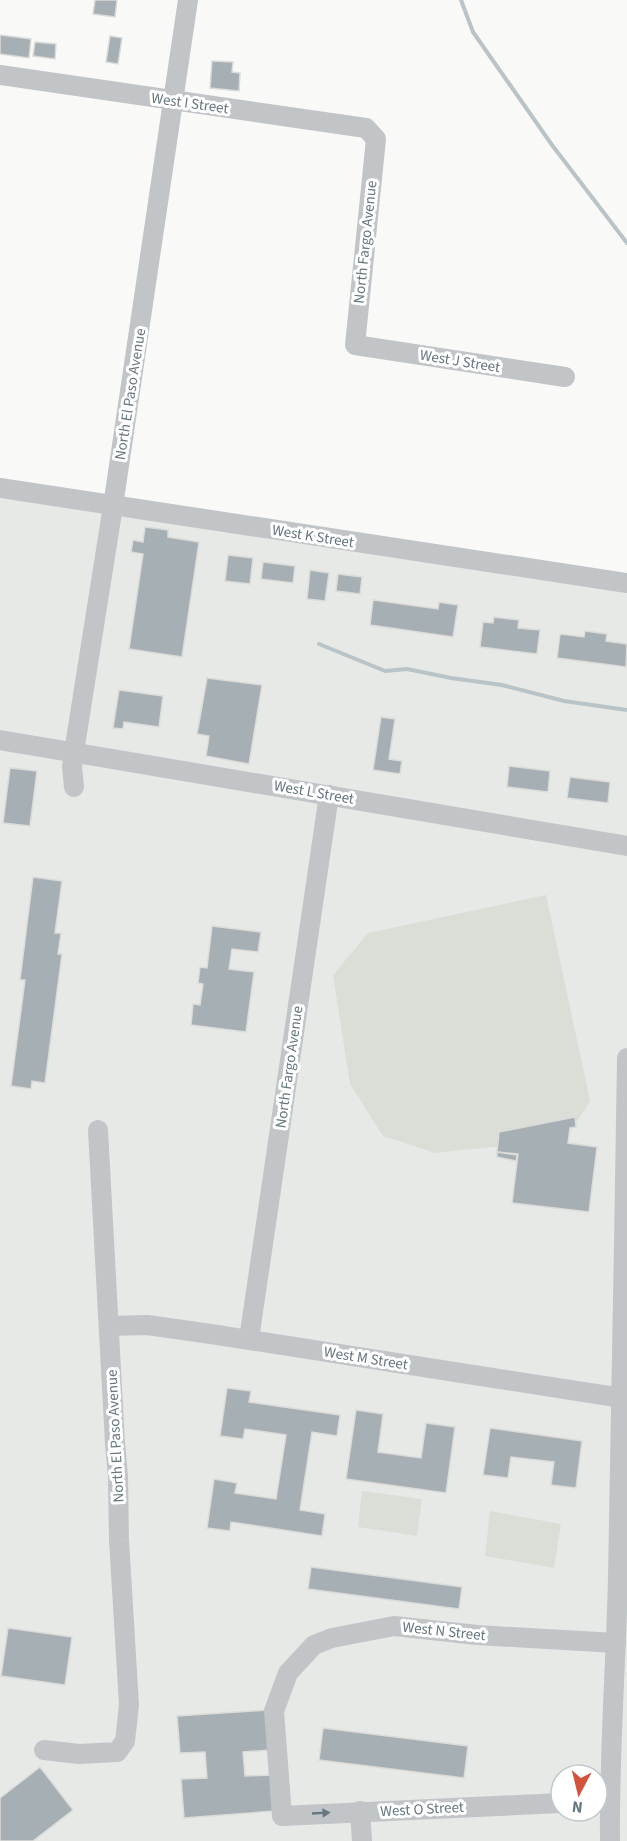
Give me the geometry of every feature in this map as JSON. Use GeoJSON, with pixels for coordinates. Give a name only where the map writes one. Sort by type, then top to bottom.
{"type":"FeatureCollection","features":[{"type":"Feature","properties":{"kind":"street","name":"North El Paso Avenue"},"geometry":{"type":"LineString","coordinates":[[74,787],[72,767],[74,752],[188,0]]}},
{"type":"Feature","properties":{"kind":"street","name":"West I Street"},"geometry":{"type":"LineString","coordinates":[[0,75],[366,128],[376,139]]}},
{"type":"Feature","properties":{"kind":"street","name":"North Fargo Avenue"},"geometry":{"type":"LineString","coordinates":[[355,345],[376,139]]}},
{"type":"Feature","properties":{"kind":"street","name":"West J Street"},"geometry":{"type":"LineString","coordinates":[[355,345],[565,377]]}},
{"type":"Feature","properties":{"kind":"street","name":"West K Street"},"geometry":{"type":"LineString","coordinates":[[0,488],[627,583]]}},
{"type":"Feature","properties":{"kind":"street","name":"West L Street"},"geometry":{"type":"LineString","coordinates":[[0,740],[627,846]]}},
{"type":"Feature","properties":{"kind":"street","name":"North Fargo Avenue"},"geometry":{"type":"LineString","coordinates":[[249,1340],[329,795]]}},
{"type":"Feature","properties":{"kind":"street"},"geometry":{"type":"LineString","coordinates":[[606,1763],[616,1643],[627,1058]]}},
{"type":"Feature","properties":{"kind":"street","name":"North El Paso Avenue"},"geometry":{"type":"LineString","coordinates":[[44,1750],[79,1754],[117,1752],[125,1741],[129,1705],[98,1130]]}},
{"type":"Feature","properties":{"kind":"street","name":"West M Street"},"geometry":{"type":"LineString","coordinates":[[109,1326],[147,1325],[622,1398]]}},
{"type":"Feature","properties":{"kind":"street","name":"West N Street"},"geometry":{"type":"LineString","coordinates":[[282,1815],[274,1711],[288,1673],[314,1645],[332,1638],[394,1626],[477,1635],[616,1643]]}},
{"type":"Feature","properties":{"kind":"street","name":"West O Street"},"geometry":{"type":"LineString","coordinates":[[282,1815],[549,1804]]}},
{"type":"Feature","properties":{"kind":"street"},"geometry":{"type":"LineString","coordinates":[[360,1812],[362,1841]]}},
{"type":"Feature","properties":{"kind":"street"},"geometry":{"type":"LineString","coordinates":[[607,1823],[610,1841]]}},
{"type":"Feature","properties":{"kind":"shaded area"},"geometry":{"type":"Polygon","coordinates":[[[0,498],[627,582],[627,1841],[0,1841],[0,498]]]}},
{"type":"Feature","properties":{"kind":"shaded area"},"geometry":{"type":"Polygon","coordinates":[[[546,895],[590,1101],[576,1123],[513,1145],[435,1153],[383,1136],[350,1084],[333,975],[368,933],[546,895]]]}},
{"type":"Feature","properties":{"kind":"shaded area"},"geometry":{"type":"Polygon","coordinates":[[[362,1491],[422,1499],[417,1536],[358,1527],[362,1491]]]}},
{"type":"Feature","properties":{"kind":"shaded area"},"geometry":{"type":"Polygon","coordinates":[[[490,1511],[561,1524],[554,1568],[485,1556],[490,1511]]]}},
{"type":"Feature","properties":{"kind":"building"},"geometry":{"type":"Polygon","coordinates":[[[95,0],[117,0],[115,17],[93,14],[95,0]]]}},
{"type":"Feature","properties":{"kind":"building"},"geometry":{"type":"Polygon","coordinates":[[[0,35],[31,39],[29,58],[0,54],[0,35]]]}},
{"type":"Feature","properties":{"kind":"building"},"geometry":{"type":"Polygon","coordinates":[[[110,36],[122,38],[118,64],[106,62],[110,36]]]}},
{"type":"Feature","properties":{"kind":"building"},"geometry":{"type":"Polygon","coordinates":[[[35,42],[56,44],[55,59],[33,56],[35,42]]]}},
{"type":"Feature","properties":{"kind":"building"},"geometry":{"type":"Polygon","coordinates":[[[212,61],[233,62],[232,72],[240,73],[239,91],[210,88],[212,61]]]}},
{"type":"Feature","properties":{"kind":"building"},"geometry":{"type":"Polygon","coordinates":[[[145,527],[168,530],[168,537],[199,542],[182,657],[129,649],[143,554],[131,552],[133,540],[143,542],[145,527]]]}},
{"type":"Feature","properties":{"kind":"building"},"geometry":{"type":"Polygon","coordinates":[[[228,555],[253,558],[250,584],[225,581],[228,555]]]}},
{"type":"Feature","properties":{"kind":"building"},"geometry":{"type":"Polygon","coordinates":[[[263,562],[295,566],[293,583],[261,579],[263,562]]]}},
{"type":"Feature","properties":{"kind":"building"},"geometry":{"type":"Polygon","coordinates":[[[310,570],[329,573],[325,601],[307,599],[310,570]]]}},
{"type":"Feature","properties":{"kind":"building"},"geometry":{"type":"Polygon","coordinates":[[[338,574],[362,577],[360,594],[336,591],[338,574]]]}},
{"type":"Feature","properties":{"kind":"building"},"geometry":{"type":"Polygon","coordinates":[[[373,600],[438,609],[439,602],[458,605],[453,637],[370,625],[373,600]]]}},
{"type":"Feature","properties":{"kind":"building"},"geometry":{"type":"Polygon","coordinates":[[[494,617],[519,620],[518,628],[540,630],[537,654],[480,647],[483,622],[493,623],[494,617]]]}},
{"type":"Feature","properties":{"kind":"building"},"geometry":{"type":"Polygon","coordinates":[[[585,631],[607,634],[606,641],[627,644],[626,667],[557,658],[560,634],[584,637],[585,631]]]}},
{"type":"Feature","properties":{"kind":"building"},"geometry":{"type":"Polygon","coordinates":[[[207,678],[262,685],[249,764],[206,756],[209,736],[197,734],[207,678]]]}},
{"type":"Feature","properties":{"kind":"building"},"geometry":{"type":"Polygon","coordinates":[[[119,690],[163,696],[159,727],[124,722],[123,729],[113,728],[119,690]]]}},
{"type":"Feature","properties":{"kind":"building"},"geometry":{"type":"Polygon","coordinates":[[[381,717],[395,719],[389,759],[402,761],[400,774],[373,770],[381,717]]]}},
{"type":"Feature","properties":{"kind":"building"},"geometry":{"type":"Polygon","coordinates":[[[509,766],[550,771],[548,792],[507,787],[509,766]]]}},
{"type":"Feature","properties":{"kind":"building"},"geometry":{"type":"Polygon","coordinates":[[[10,768],[37,771],[30,826],[3,823],[10,768]]]}},
{"type":"Feature","properties":{"kind":"building"},"geometry":{"type":"Polygon","coordinates":[[[570,777],[610,782],[608,803],[567,798],[570,777]]]}},
{"type":"Feature","properties":{"kind":"building"},"geometry":{"type":"Polygon","coordinates":[[[33,877],[62,881],[55,933],[61,933],[58,954],[62,954],[45,1083],[32,1081],[31,1089],[11,1086],[25,980],[20,980],[33,877]]]}},
{"type":"Feature","properties":{"kind":"building"},"geometry":{"type":"Polygon","coordinates":[[[212,926],[261,932],[258,952],[232,949],[229,969],[254,972],[246,1032],[191,1025],[193,1004],[200,1005],[203,984],[198,983],[200,967],[207,968],[212,926]]]}},
{"type":"Feature","properties":{"kind":"building"},"geometry":{"type":"Polygon","coordinates":[[[575,1117],[576,1127],[570,1128],[568,1143],[597,1147],[589,1212],[512,1203],[518,1154],[497,1152],[499,1132],[575,1117]]]}},
{"type":"Feature","properties":{"kind":"building"},"geometry":{"type":"Polygon","coordinates":[[[497,1152],[517,1155],[516,1161],[497,1157],[497,1152]]]}},
{"type":"Feature","properties":{"kind":"building"},"geometry":{"type":"Polygon","coordinates":[[[227,1388],[251,1391],[249,1402],[340,1415],[337,1436],[312,1432],[300,1510],[325,1514],[322,1536],[231,1522],[230,1531],[207,1528],[214,1479],[237,1483],[235,1493],[276,1499],[286,1435],[245,1429],[243,1439],[220,1436],[227,1388]]]}},
{"type":"Feature","properties":{"kind":"building"},"geometry":{"type":"Polygon","coordinates":[[[356,1410],[383,1414],[378,1452],[421,1458],[426,1423],[455,1427],[446,1493],[346,1479],[356,1410]]]}},
{"type":"Feature","properties":{"kind":"building"},"geometry":{"type":"Polygon","coordinates":[[[490,1428],[582,1441],[576,1488],[551,1485],[554,1462],[511,1457],[508,1478],[483,1475],[490,1428]]]}},
{"type":"Feature","properties":{"kind":"building"},"geometry":{"type":"Polygon","coordinates":[[[311,1567],[462,1587],[459,1609],[308,1589],[311,1567]]]}},
{"type":"Feature","properties":{"kind":"building"},"geometry":{"type":"Polygon","coordinates":[[[8,1628],[72,1637],[65,1685],[1,1676],[8,1628]]]}},
{"type":"Feature","properties":{"kind":"building"},"geometry":{"type":"Polygon","coordinates":[[[268,1710],[270,1750],[243,1752],[245,1776],[271,1775],[274,1811],[184,1818],[181,1779],[207,1778],[205,1752],[180,1753],[177,1716],[268,1710]]]}},
{"type":"Feature","properties":{"kind":"building"},"geometry":{"type":"Polygon","coordinates":[[[323,1728],[468,1746],[464,1778],[319,1760],[323,1728]]]}},
{"type":"Feature","properties":{"kind":"building"},"geometry":{"type":"Polygon","coordinates":[[[40,1767],[73,1810],[33,1841],[0,1841],[0,1798],[40,1767]]]}},
{"type":"Feature","properties":{"kind":"waterway"},"geometry":{"type":"LineString","coordinates":[[461,0],[473,32],[552,145],[627,243]]}},
{"type":"Feature","properties":{"kind":"waterway"},"geometry":{"type":"LineString","coordinates":[[319,644],[385,671],[407,669],[502,685],[564,701],[627,710]]}}]}
